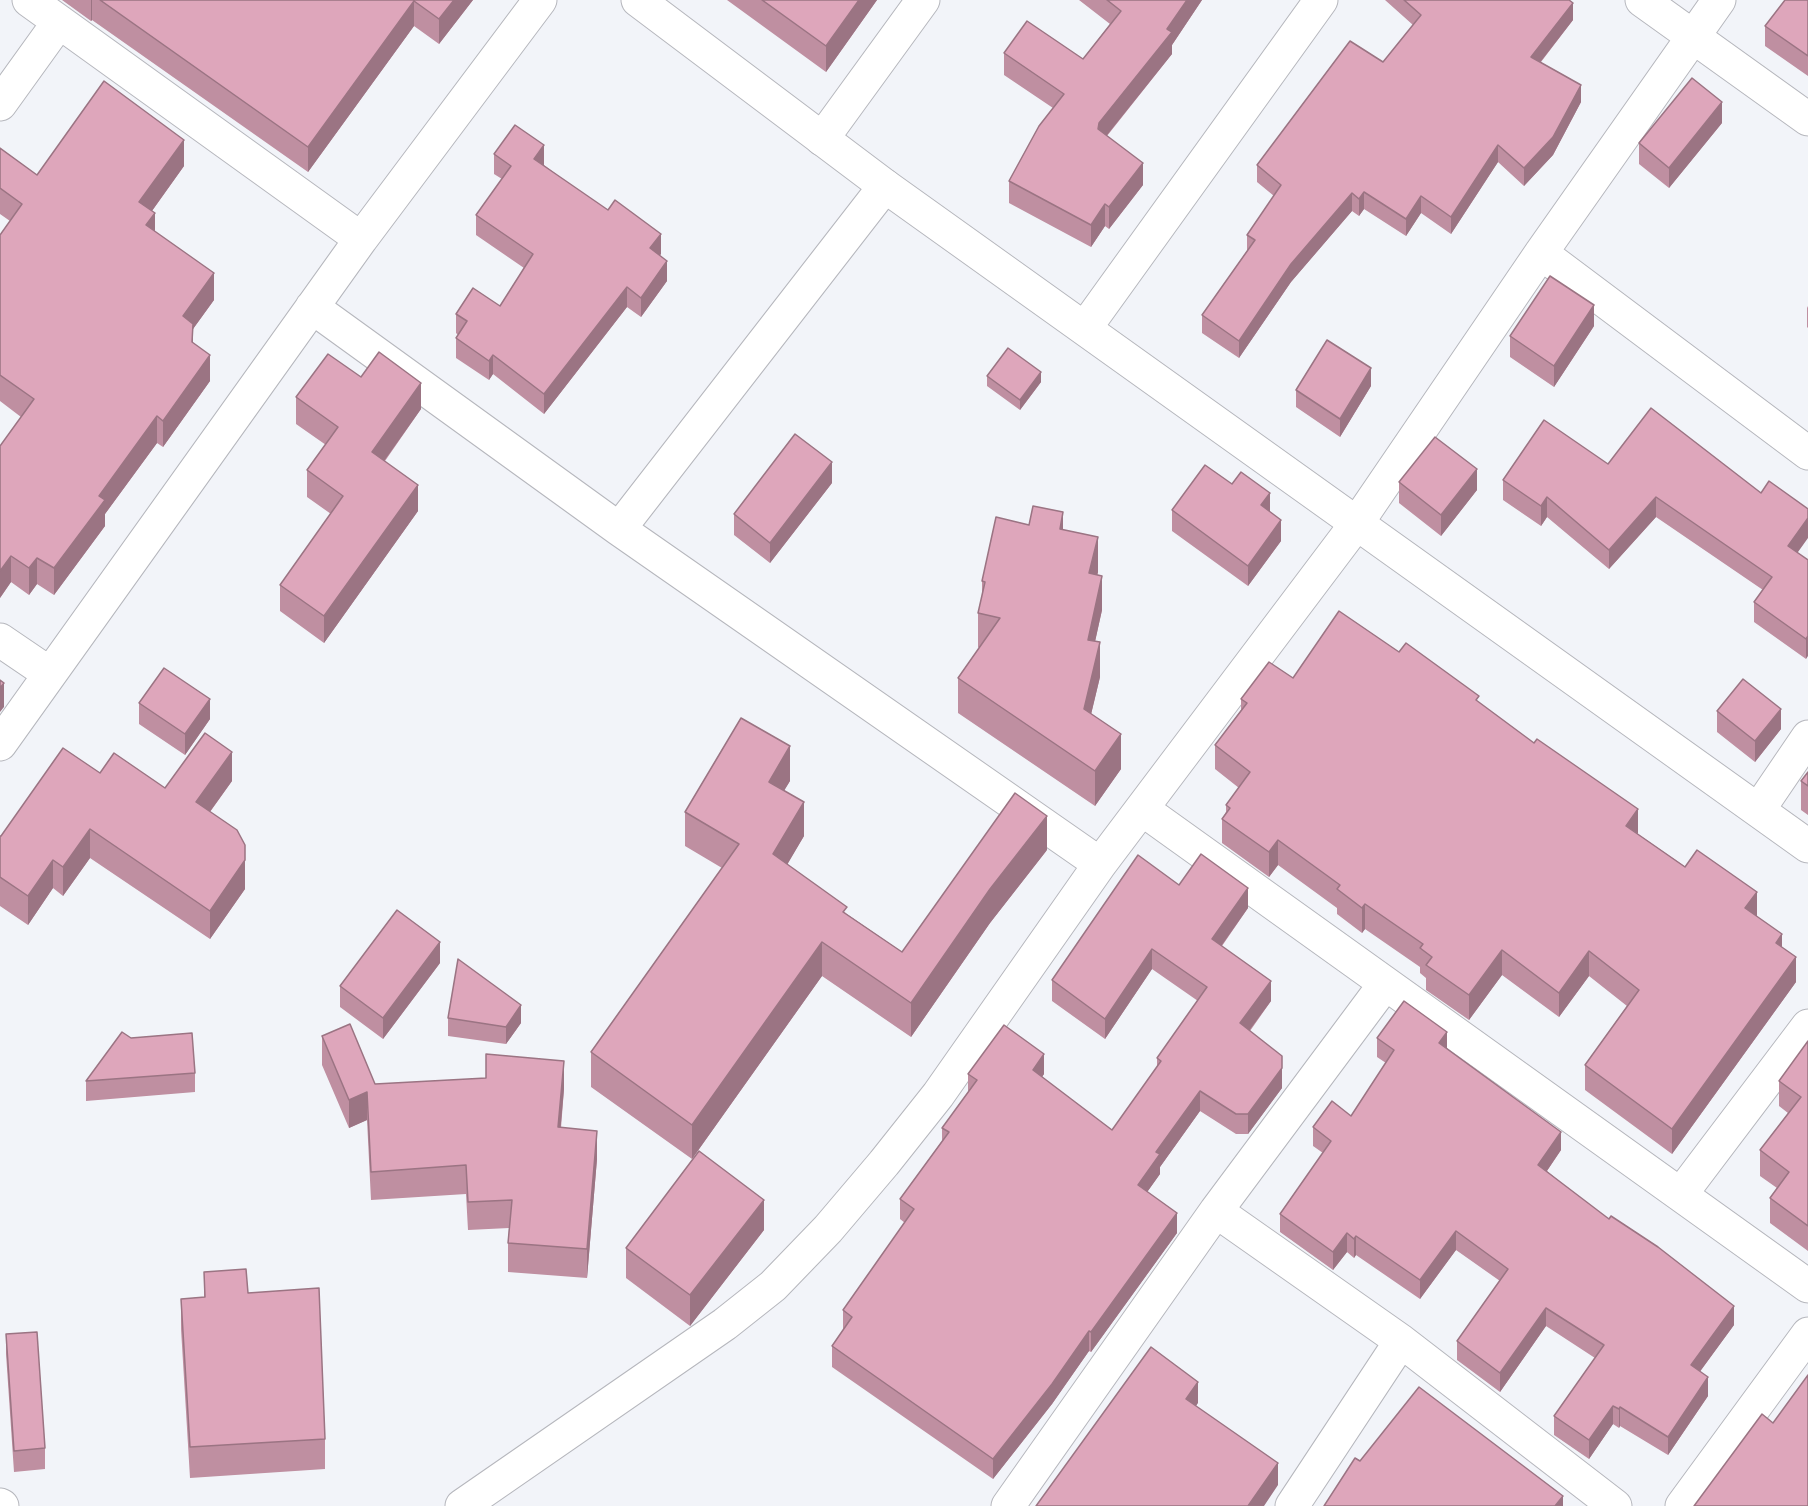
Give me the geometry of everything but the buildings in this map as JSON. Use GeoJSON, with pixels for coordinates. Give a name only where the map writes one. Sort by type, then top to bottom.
{"type":"FeatureCollection","features":[{"type":"Feature","properties":{"kind":"street"},"geometry":{"type":"LineString","coordinates":[[29,0],[361,239]]}},
{"type":"Feature","properties":{"kind":"street"},"geometry":{"type":"LineString","coordinates":[[0,744],[361,239],[540,0]]}},
{"type":"Feature","properties":{"kind":"street"},"geometry":{"type":"LineString","coordinates":[[638,0],[885,186],[1808,846]]}},
{"type":"Feature","properties":{"kind":"street"},"geometry":{"type":"LineString","coordinates":[[822,139],[923,0]]}},
{"type":"Feature","properties":{"kind":"street"},"geometry":{"type":"LineString","coordinates":[[1085,328],[1321,0]]}},
{"type":"Feature","properties":{"kind":"street"},"geometry":{"type":"LineString","coordinates":[[1641,0],[1694,35],[1808,119]]}},
{"type":"Feature","properties":{"kind":"street"},"geometry":{"type":"LineString","coordinates":[[462,1506],[716,1331],[774,1286],[828,1228],[931,1103],[1100,864],[1357,523],[1540,253],[1719,0]]}},
{"type":"Feature","properties":{"kind":"street"},"geometry":{"type":"LineString","coordinates":[[0,104],[59,22]]}},
{"type":"Feature","properties":{"kind":"street"},"geometry":{"type":"LineString","coordinates":[[619,529],[885,186]]}},
{"type":"Feature","properties":{"kind":"street"},"geometry":{"type":"LineString","coordinates":[[1540,253],[1808,453]]}},
{"type":"Feature","properties":{"kind":"street"},"geometry":{"type":"LineString","coordinates":[[312,307],[619,529],[1100,864]]}},
{"type":"Feature","properties":{"kind":"street"},"geometry":{"type":"LineString","coordinates":[[0,640],[50,674]]}},
{"type":"Feature","properties":{"kind":"street"},"geometry":{"type":"LineString","coordinates":[[1758,809],[1808,737]]}},
{"type":"Feature","properties":{"kind":"street"},"geometry":{"type":"LineString","coordinates":[[1142,809],[1808,1286]]}},
{"type":"Feature","properties":{"kind":"street"},"geometry":{"type":"LineString","coordinates":[[1008,1506],[1216,1212],[1385,984]]}},
{"type":"Feature","properties":{"kind":"street"},"geometry":{"type":"LineString","coordinates":[[1681,1194],[1808,1026]]}},
{"type":"Feature","properties":{"kind":"street"},"geometry":{"type":"LineString","coordinates":[[1216,1212],[1401,1341],[1615,1506]]}},
{"type":"Feature","properties":{"kind":"street"},"geometry":{"type":"LineString","coordinates":[[1682,1506],[1808,1334]]}},
{"type":"Feature","properties":{"kind":"street"},"geometry":{"type":"LineString","coordinates":[[1292,1506],[1401,1341]]}}]}
